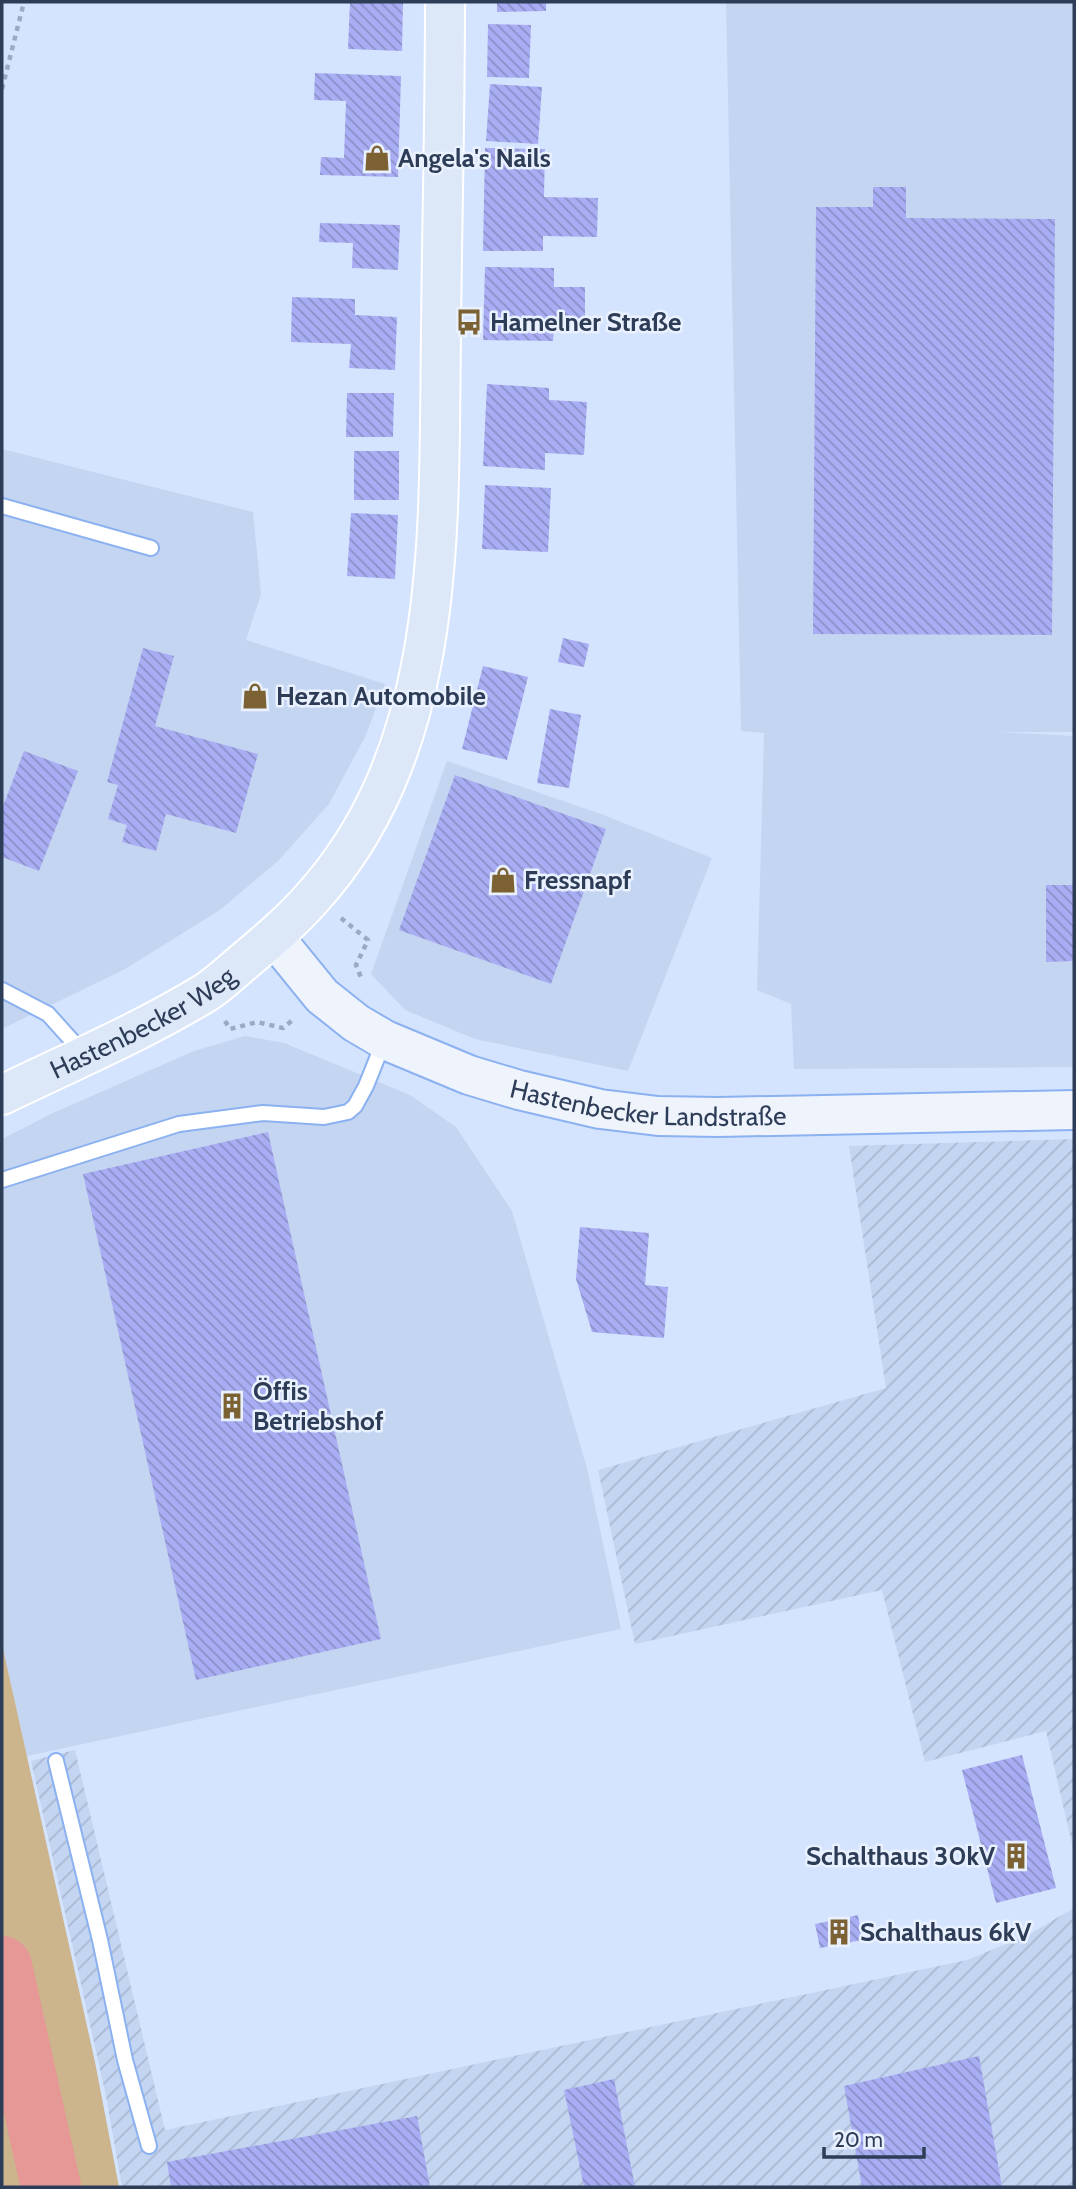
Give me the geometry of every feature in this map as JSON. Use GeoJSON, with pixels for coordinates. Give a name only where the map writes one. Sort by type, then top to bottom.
{"type":"FeatureCollection","features":[{"type":"Feature","properties":{"kind":"main road"},"geometry":{"type":"LineString","coordinates":[[274,937],[314,897],[358,838],[391,773],[418,685],[428,629],[438,522],[445,2]]}},
{"type":"Feature","properties":{"kind":"main road","name":"Hastenbecker Weg"},"geometry":{"type":"LineString","coordinates":[[2,1095],[123,1037],[208,991],[274,937]]}},
{"type":"Feature","properties":{"kind":"main road","name":"Hastenbecker Landstraße"},"geometry":{"type":"LineString","coordinates":[[274,937],[322,996],[356,1023],[385,1040],[469,1075],[600,1109],[658,1116],[718,1117],[1074,1110]]}},
{"type":"Feature","properties":{"kind":"lane"},"geometry":{"type":"LineString","coordinates":[[2,506],[151,548]]}},
{"type":"Feature","properties":{"kind":"lane"},"geometry":{"type":"LineString","coordinates":[[2,990],[48,1014],[85,1055]]}},
{"type":"Feature","properties":{"kind":"lane"},"geometry":{"type":"LineString","coordinates":[[2,1180],[179,1124],[263,1113],[324,1117],[348,1112],[355,1106],[366,1086],[385,1040]]}},
{"type":"Feature","properties":{"kind":"lane"},"geometry":{"type":"LineString","coordinates":[[56,1762],[100,1940],[125,2060],[149,2146]]}},
{"type":"Feature","properties":{"kind":"path"},"geometry":{"type":"LineString","coordinates":[[2,89],[24,2]]}},
{"type":"Feature","properties":{"kind":"path"},"geometry":{"type":"LineString","coordinates":[[365,987],[356,965],[368,940]]}},
{"type":"Feature","properties":{"kind":"path"},"geometry":{"type":"LineString","coordinates":[[208,991],[230,1029],[257,1022],[283,1028]]}},
{"type":"Feature","properties":{"kind":"shaded area"},"geometry":{"type":"Polygon","coordinates":[[[726,2],[1074,2],[1074,732],[1000,732],[1074,736],[1074,1067],[794,1069],[791,1004],[757,990],[764,733],[741,731],[726,2]]]}},
{"type":"Feature","properties":{"kind":"shaded area"},"geometry":{"type":"Polygon","coordinates":[[[2,449],[253,512],[261,594],[246,640],[385,684],[366,735],[329,804],[278,861],[220,910],[125,969],[2,1029],[2,449]]]}},
{"type":"Feature","properties":{"kind":"shaded area"},"geometry":{"type":"Polygon","coordinates":[[[447,761],[601,814],[712,858],[628,1071],[475,1039],[405,1010],[371,974],[447,761]]]}},
{"type":"Feature","properties":{"kind":"shaded area"},"geometry":{"type":"Polygon","coordinates":[[[245,1036],[284,1043],[410,1095],[456,1127],[512,1211],[587,1468],[621,1629],[27,1756],[2,1644],[2,1139],[53,1113],[194,1051],[245,1036]]]}},
{"type":"Feature","properties":{"kind":"shaded area"},"geometry":{"type":"Polygon","coordinates":[[[1074,1139],[1074,1853],[1046,1731],[925,1762],[882,1590],[635,1644],[598,1470],[886,1388],[849,1146],[1074,1139]]]}},
{"type":"Feature","properties":{"kind":"shaded area"},"geometry":{"type":"Polygon","coordinates":[[[2,1644],[95,2062],[119,2187],[2,2187],[2,1644]]]}},
{"type":"Feature","properties":{"kind":"shaded area"},"geometry":{"type":"Polygon","coordinates":[[[75,1750],[165,2130],[967,1960],[1026,1936],[1074,1908],[1074,2187],[122,2187],[106,2096],[31,1761],[75,1750]]]}},
{"type":"Feature","properties":{"kind":"building"},"geometry":{"type":"Polygon","coordinates":[[[350,2],[403,3],[402,51],[348,49],[350,2]]]}},
{"type":"Feature","properties":{"kind":"building"},"geometry":{"type":"Polygon","coordinates":[[[497,2],[546,2],[546,11],[497,12],[497,2]]]}},
{"type":"Feature","properties":{"kind":"building"},"geometry":{"type":"Polygon","coordinates":[[[488,24],[531,25],[529,78],[487,77],[488,24]]]}},
{"type":"Feature","properties":{"kind":"building"},"geometry":{"type":"Polygon","coordinates":[[[315,73],[401,76],[398,177],[320,175],[321,157],[344,158],[346,101],[314,100],[315,73]]]}},
{"type":"Feature","properties":{"kind":"building"},"geometry":{"type":"Polygon","coordinates":[[[490,84],[542,87],[538,144],[486,141],[490,84]]]}},
{"type":"Feature","properties":{"kind":"building"},"geometry":{"type":"Polygon","coordinates":[[[485,148],[545,149],[544,197],[598,198],[597,237],[543,236],[543,251],[483,251],[485,148]]]}},
{"type":"Feature","properties":{"kind":"building"},"geometry":{"type":"Polygon","coordinates":[[[873,187],[906,187],[906,218],[1055,219],[1052,635],[813,634],[816,207],[873,207],[873,187]]]}},
{"type":"Feature","properties":{"kind":"building"},"geometry":{"type":"Polygon","coordinates":[[[320,223],[400,225],[398,270],[352,268],[353,243],[319,242],[320,223]]]}},
{"type":"Feature","properties":{"kind":"building"},"geometry":{"type":"Polygon","coordinates":[[[485,267],[554,268],[554,287],[585,287],[585,327],[554,326],[553,341],[483,340],[485,267]]]}},
{"type":"Feature","properties":{"kind":"building"},"geometry":{"type":"Polygon","coordinates":[[[292,297],[355,299],[355,315],[397,317],[395,370],[349,368],[351,344],[291,342],[292,297]]]}},
{"type":"Feature","properties":{"kind":"building"},"geometry":{"type":"Polygon","coordinates":[[[487,384],[549,388],[549,400],[587,402],[584,455],[545,453],[545,470],[483,466],[487,384]]]}},
{"type":"Feature","properties":{"kind":"building"},"geometry":{"type":"Polygon","coordinates":[[[347,393],[394,393],[393,437],[346,437],[347,393]]]}},
{"type":"Feature","properties":{"kind":"building"},"geometry":{"type":"Polygon","coordinates":[[[354,451],[399,451],[399,500],[354,500],[354,451]]]}},
{"type":"Feature","properties":{"kind":"building"},"geometry":{"type":"Polygon","coordinates":[[[485,485],[551,488],[548,552],[482,549],[485,485]]]}},
{"type":"Feature","properties":{"kind":"building"},"geometry":{"type":"Polygon","coordinates":[[[351,513],[398,515],[395,579],[347,576],[351,513]]]}},
{"type":"Feature","properties":{"kind":"building"},"geometry":{"type":"Polygon","coordinates":[[[563,638],[589,644],[584,667],[558,662],[563,638]]]}},
{"type":"Feature","properties":{"kind":"building"},"geometry":{"type":"Polygon","coordinates":[[[143,648],[174,656],[155,726],[258,754],[236,833],[166,814],[156,851],[122,842],[127,825],[108,819],[118,785],[107,782],[143,648]]]}},
{"type":"Feature","properties":{"kind":"building"},"geometry":{"type":"Polygon","coordinates":[[[483,666],[528,677],[507,760],[462,749],[483,666]]]}},
{"type":"Feature","properties":{"kind":"building"},"geometry":{"type":"Polygon","coordinates":[[[550,709],[581,715],[569,788],[537,783],[550,709]]]}},
{"type":"Feature","properties":{"kind":"building"},"geometry":{"type":"Polygon","coordinates":[[[24,751],[78,771],[39,871],[2,857],[2,809],[24,751]]]}},
{"type":"Feature","properties":{"kind":"building","name":"Fressnapf"},"geometry":{"type":"Polygon","coordinates":[[[455,775],[606,829],[551,984],[399,930],[455,775]]]}},
{"type":"Feature","properties":{"kind":"building"},"geometry":{"type":"Polygon","coordinates":[[[1046,885],[1074,885],[1074,961],[1046,962],[1046,885]]]}},
{"type":"Feature","properties":{"kind":"building","name":"Öffis Betriebshof"},"geometry":{"type":"Polygon","coordinates":[[[268,1132],[381,1639],[196,1680],[83,1174],[268,1132]]]}},
{"type":"Feature","properties":{"kind":"building"},"geometry":{"type":"Polygon","coordinates":[[[580,1227],[649,1233],[645,1285],[668,1287],[664,1338],[592,1332],[576,1279],[580,1227]]]}},
{"type":"Feature","properties":{"kind":"building","name":"Schalthaus 30kV"},"geometry":{"type":"Polygon","coordinates":[[[1022,1755],[1056,1888],[996,1903],[962,1770],[1022,1755]]]}},
{"type":"Feature","properties":{"kind":"building","name":"Schalthaus 6kV"},"geometry":{"type":"Polygon","coordinates":[[[858,1915],[862,1940],[820,1948],[815,1924],[858,1915]]]}},
{"type":"Feature","properties":{"kind":"building"},"geometry":{"type":"Polygon","coordinates":[[[979,2056],[1002,2187],[862,2187],[844,2086],[979,2056]]]}},
{"type":"Feature","properties":{"kind":"building"},"geometry":{"type":"Polygon","coordinates":[[[614,2079],[635,2187],[584,2187],[564,2090],[614,2079]]]}},
{"type":"Feature","properties":{"kind":"building"},"geometry":{"type":"Polygon","coordinates":[[[417,2116],[430,2187],[171,2187],[167,2162],[417,2116]]]}},
{"type":"Feature","properties":{"kind":"waterway"},"geometry":{"type":"LineString","coordinates":[[2,1966],[51,2187]]}},
{"type":"Feature","properties":{"kind":"place","name":"Angela's Nails"},"geometry":{"type":"Point","coordinates":[377,158]}},
{"type":"Feature","properties":{"kind":"place","name":"Hamelner Straße"},"geometry":{"type":"Point","coordinates":[469,322]}},
{"type":"Feature","properties":{"kind":"place","name":"Hezan Automobile"},"geometry":{"type":"Point","coordinates":[255,696]}},
{"type":"Feature","properties":{"kind":"place","name":"Fressnapf"},"geometry":{"type":"Point","coordinates":[503,880]}},
{"type":"Feature","properties":{"kind":"place","name":"Öffis Betriebshof"},"geometry":{"type":"Point","coordinates":[232,1406]}},
{"type":"Feature","properties":{"kind":"place","name":"Schalthaus 30kV"},"geometry":{"type":"Point","coordinates":[1016,1856]}},
{"type":"Feature","properties":{"kind":"place","name":"Schalthaus 6kV"},"geometry":{"type":"Point","coordinates":[839,1932]}}]}
